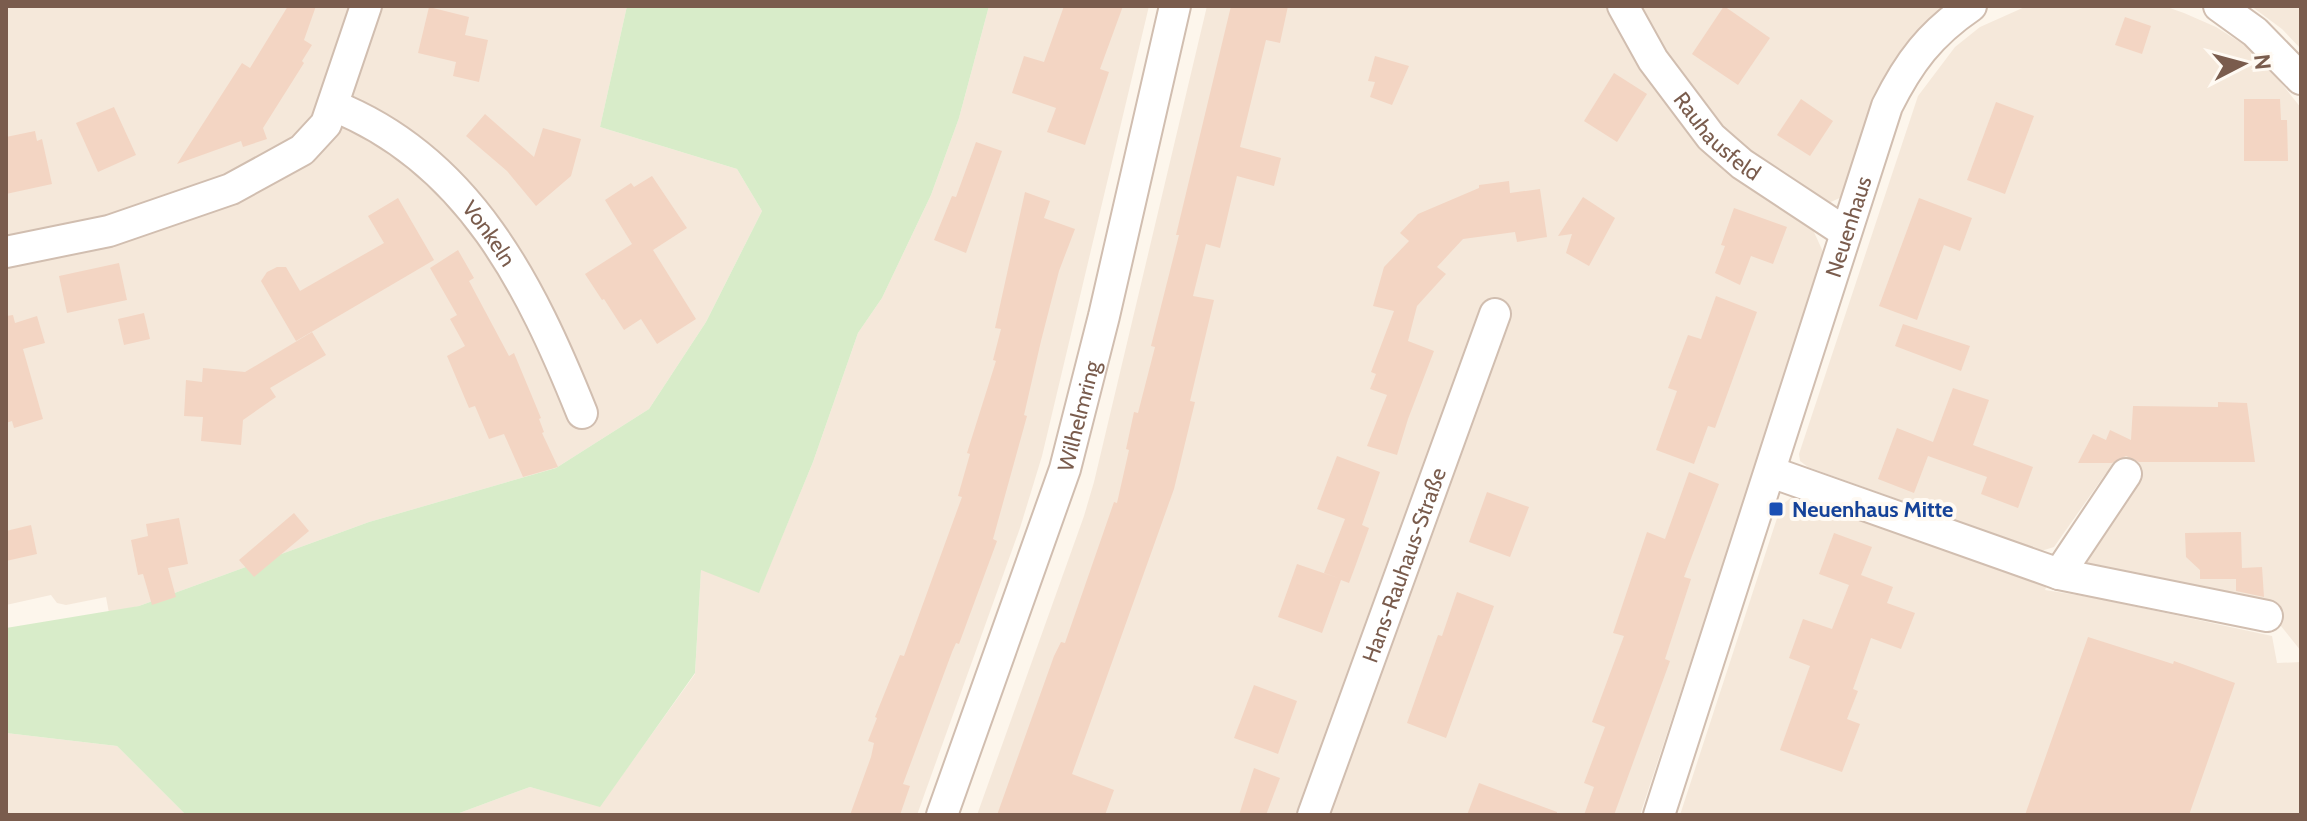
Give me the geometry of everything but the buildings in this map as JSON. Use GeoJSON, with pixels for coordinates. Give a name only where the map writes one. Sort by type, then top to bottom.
{"type":"FeatureCollection","features":[{"type":"Feature","properties":{"kind":"street"},"geometry":{"type":"LineString","coordinates":[[6,252],[109,231],[231,189],[302,150],[326,124],[334,106],[366,6]]}},
{"type":"Feature","properties":{"kind":"street","name":"Wilhelmring"},"geometry":{"type":"LineString","coordinates":[[942,815],[1065,469],[1104,316],[1175,6]]}},
{"type":"Feature","properties":{"kind":"street","name":"Rauhausfeld"},"geometry":{"type":"LineString","coordinates":[[1623,6],[1653,60],[1711,137],[1742,164],[1845,232]]}},
{"type":"Feature","properties":{"kind":"street","name":"Neuenhaus"},"geometry":{"type":"LineString","coordinates":[[1659,815],[1887,106],[1911,61],[1932,35],[1971,6]]}},
{"type":"Feature","properties":{"kind":"street"},"geometry":{"type":"LineString","coordinates":[[2219,6],[2255,32],[2301,79]]}},
{"type":"Feature","properties":{"kind":"street","name":"Vonkeln"},"geometry":{"type":"LineString","coordinates":[[334,106],[362,117],[406,147],[443,179],[498,240],[553,339],[582,413]]}},
{"type":"Feature","properties":{"kind":"street","name":"Hans-Rauhaus-Straße"},"geometry":{"type":"LineString","coordinates":[[1313,815],[1495,314]]}},
{"type":"Feature","properties":{"kind":"street"},"geometry":{"type":"LineString","coordinates":[[1771,472],[2059,574],[2267,616]]}},
{"type":"Feature","properties":{"kind":"street"},"geometry":{"type":"LineString","coordinates":[[2059,574],[2126,474]]}},
{"type":"Feature","properties":{"kind":"shaded area"},"geometry":{"type":"Polygon","coordinates":[[[6,6],[627,6],[600,127],[737,169],[762,211],[706,322],[649,409],[556,468],[369,522],[139,606],[109,613],[106,597],[66,605],[57,603],[51,595],[6,605],[6,6]]]}},
{"type":"Feature","properties":{"kind":"shaded area"},"geometry":{"type":"Polygon","coordinates":[[[989,6],[1149,6],[1042,456],[1020,528],[917,815],[454,815],[530,787],[600,806],[695,674],[701,569],[759,592],[813,462],[858,333],[882,298],[931,195],[959,118],[989,6]]]}},
{"type":"Feature","properties":{"kind":"shaded area"},"geometry":{"type":"Polygon","coordinates":[[[1207,6],[1610,6],[1630,50],[1686,128],[1731,172],[1813,230],[1825,256],[1640,815],[977,815],[1094,482],[1207,6]]]}},
{"type":"Feature","properties":{"kind":"shaded area"},"geometry":{"type":"Polygon","coordinates":[[[1638,6],[1945,6],[1924,24],[1903,50],[1844,196],[1822,206],[1745,150],[1717,121],[1664,54],[1638,6]]]}},
{"type":"Feature","properties":{"kind":"shaded area"},"geometry":{"type":"Polygon","coordinates":[[[2027,6],[2164,6],[2184,13],[2216,27],[2246,46],[2271,70],[2301,108],[2301,651],[2264,605],[2079,567],[2128,485],[2106,473],[2054,547],[2041,551],[1808,467],[1800,461],[1799,454],[1918,96],[1955,47],[1980,27],[2027,6]]]}},
{"type":"Feature","properties":{"kind":"shaded area"},"geometry":{"type":"Polygon","coordinates":[[[2251,6],[2301,6],[2301,49],[2282,29],[2251,6]]]}},
{"type":"Feature","properties":{"kind":"shaded area"},"geometry":{"type":"Polygon","coordinates":[[[1794,495],[2047,585],[2045,590],[2272,636],[2277,663],[2301,662],[2301,815],[1680,815],[1781,506],[1794,495]]]}},
{"type":"Feature","properties":{"kind":"shaded area"},"geometry":{"type":"Polygon","coordinates":[[[6,733],[117,746],[186,815],[6,815],[6,733]]]}},
{"type":"Feature","properties":{"kind":"green space"},"geometry":{"type":"Polygon","coordinates":[[[627,6],[989,6],[959,118],[931,195],[882,298],[858,333],[813,462],[759,593],[701,570],[695,673],[600,807],[530,787],[454,815],[186,815],[117,746],[6,733],[6,628],[139,606],[369,522],[556,468],[649,409],[706,322],[762,211],[737,169],[600,127],[627,6]]]}},
{"type":"Feature","properties":{"kind":"place","name":"Neuenhaus Mitte"},"geometry":{"type":"Point","coordinates":[1776,509]}}]}
